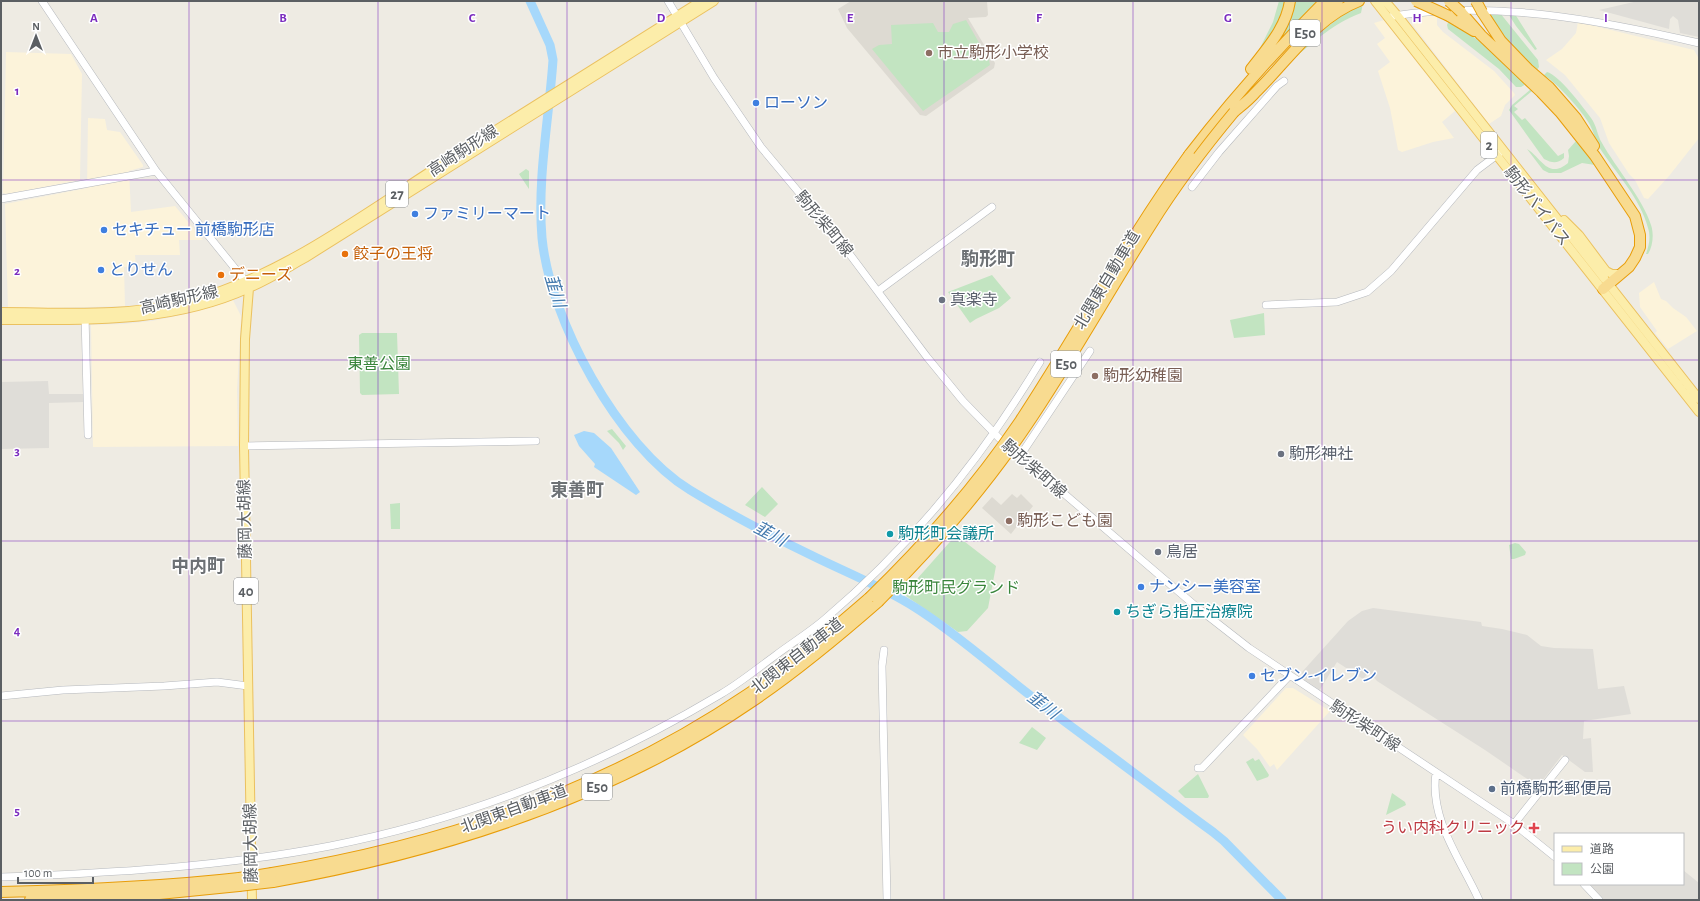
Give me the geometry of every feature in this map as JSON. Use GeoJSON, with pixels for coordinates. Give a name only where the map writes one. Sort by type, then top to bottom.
{"type":"FeatureCollection","features":[{"type":"Feature","properties":{"kind":"highway"},"geometry":{"type":"LineString","coordinates":[[1269,63],[1290,1]]}},
{"type":"Feature","properties":{"kind":"highway","name":"北関東自動車道"},"geometry":{"type":"LineString","coordinates":[[873,600],[941,523],[995,455],[1045,382],[1144,220],[1189,155],[1202,132],[1269,63],[1325,1]]}},
{"type":"Feature","properties":{"kind":"highway","name":"北関東自動車道"},"geometry":{"type":"LineString","coordinates":[[30,900],[134,896],[351,867],[452,841],[534,813],[623,775],[683,744],[752,702],[814,657],[873,600],[910,570],[947,530],[1003,460],[1053,386],[1155,218],[1191,166],[1234,112],[1269,63],[1310,28],[1338,1]]}},
{"type":"Feature","properties":{"kind":"highway"},"geometry":{"type":"LineString","coordinates":[[1269,63],[1337,13],[1359,1]]}},
{"type":"Feature","properties":{"kind":"highway"},"geometry":{"type":"LineString","coordinates":[[1416,1],[1481,34]]}},
{"type":"Feature","properties":{"kind":"highway"},"geometry":{"type":"LineString","coordinates":[[1462,4],[1482,12],[1501,41],[1528,69],[1549,87],[1576,118],[1618,179],[1645,224],[1647,241],[1642,257],[1632,271],[1607,287]]}},
{"type":"Feature","properties":{"kind":"highway"},"geometry":{"type":"LineString","coordinates":[[1462,4],[1481,34],[1560,112],[1595,156],[1635,216],[1639,229],[1640,247],[1633,262],[1607,287]]}},
{"type":"Feature","properties":{"kind":"highway"},"geometry":{"type":"LineString","coordinates":[[1462,4],[1488,32],[1501,41]]}},
{"type":"Feature","properties":{"kind":"highway","name":"北関東自動車道"},"geometry":{"type":"LineString","coordinates":[[1,892],[239,882]]}},
{"type":"Feature","properties":{"kind":"main road"},"geometry":{"type":"LineString","coordinates":[[679,19],[701,1]]}},
{"type":"Feature","properties":{"kind":"main road"},"geometry":{"type":"LineString","coordinates":[[679,19],[714,1]]}},
{"type":"Feature","properties":{"kind":"main road","name":"駒形バイパス"},"geometry":{"type":"LineString","coordinates":[[1375,1],[1501,153],[1607,287],[1699,399]]}},
{"type":"Feature","properties":{"kind":"main road","name":"駒形バイパス"},"geometry":{"type":"LineString","coordinates":[[1385,1],[1501,153],[1545,203],[1699,412]]}},
{"type":"Feature","properties":{"kind":"main road","name":"高崎駒形線"},"geometry":{"type":"LineString","coordinates":[[247,285],[369,212],[555,92],[679,19]]}},
{"type":"Feature","properties":{"kind":"main road","name":"高崎駒形線"},"geometry":{"type":"LineString","coordinates":[[1,320],[147,316],[168,313],[208,303],[305,258],[542,110],[679,19]]}},
{"type":"Feature","properties":{"kind":"main road"},"geometry":{"type":"LineString","coordinates":[[1545,203],[1578,235],[1606,271],[1612,274],[1619,274]]}},
{"type":"Feature","properties":{"kind":"main road","name":"藤岡大胡線"},"geometry":{"type":"LineString","coordinates":[[247,285],[244,446],[252,900]]}},
{"type":"Feature","properties":{"kind":"main road","name":"高崎駒形線"},"geometry":{"type":"LineString","coordinates":[[1,312],[85,317]]}},
{"type":"Feature","properties":{"kind":"street"},"geometry":{"type":"LineString","coordinates":[[42,1],[156,171],[247,285]]}},
{"type":"Feature","properties":{"kind":"street","name":"駒形柴町線"},"geometry":{"type":"LineString","coordinates":[[668,1],[714,78],[760,147],[842,244],[927,357],[963,401],[999,438],[1199,609],[1249,648],[1514,824],[1554,857]]}},
{"type":"Feature","properties":{"kind":"street"},"geometry":{"type":"LineString","coordinates":[[1389,18],[1411,11],[1483,1]]}},
{"type":"Feature","properties":{"kind":"street"},"geometry":{"type":"LineString","coordinates":[[1548,8],[1699,43]]}},
{"type":"Feature","properties":{"kind":"street"},"geometry":{"type":"LineString","coordinates":[[1192,187],[1219,152],[1277,86],[1284,81]]}},
{"type":"Feature","properties":{"kind":"street"},"geometry":{"type":"LineString","coordinates":[[1266,305],[1337,302],[1367,292],[1391,271],[1477,170],[1501,153]]}},
{"type":"Feature","properties":{"kind":"street"},"geometry":{"type":"LineString","coordinates":[[1,199],[156,171]]}},
{"type":"Feature","properties":{"kind":"street"},"geometry":{"type":"LineString","coordinates":[[878,291],[992,207]]}},
{"type":"Feature","properties":{"kind":"street"},"geometry":{"type":"LineString","coordinates":[[85,317],[88,435]]}},
{"type":"Feature","properties":{"kind":"street"},"geometry":{"type":"LineString","coordinates":[[1020,456],[1090,350]]}},
{"type":"Feature","properties":{"kind":"street"},"geometry":{"type":"LineString","coordinates":[[1,877],[98,873],[252,858],[326,846],[409,827],[485,804],[564,775],[630,745],[724,693],[823,621],[862,586],[914,534],[934,511],[994,432],[1040,362]]}},
{"type":"Feature","properties":{"kind":"street"},"geometry":{"type":"LineString","coordinates":[[244,446],[536,441]]}},
{"type":"Feature","properties":{"kind":"street"},"geometry":{"type":"LineString","coordinates":[[884,650],[882,666],[887,900]]}},
{"type":"Feature","properties":{"kind":"street"},"geometry":{"type":"LineString","coordinates":[[1198,768],[1202,768],[1289,676]]}},
{"type":"Feature","properties":{"kind":"street"},"geometry":{"type":"LineString","coordinates":[[1,696],[63,690],[164,686],[217,682],[248,686]]}},
{"type":"Feature","properties":{"kind":"street"},"geometry":{"type":"LineString","coordinates":[[1514,824],[1564,760]]}},
{"type":"Feature","properties":{"kind":"street"},"geometry":{"type":"LineString","coordinates":[[1436,773],[1435,793],[1438,815],[1479,900]]}},
{"type":"Feature","properties":{"kind":"street"},"geometry":{"type":"LineString","coordinates":[[1585,885],[1599,900]]}},
{"type":"Feature","properties":{"kind":"shaded area","name":"市立駒形小学校"},"geometry":{"type":"Polygon","coordinates":[[[851,1],[987,1],[988,15],[986,17],[968,18],[995,63],[994,68],[926,116],[920,115],[847,28],[838,9],[851,1]]]}},
{"type":"Feature","properties":{"kind":"shaded area"},"geometry":{"type":"Polygon","coordinates":[[[1638,1],[1699,1],[1699,37],[1680,33],[1678,20],[1673,16],[1670,19],[1669,29],[1599,10],[1638,1]]]}},
{"type":"Feature","properties":{"kind":"shaded area"},"geometry":{"type":"Polygon","coordinates":[[[1434,14],[1437,17],[1437,25],[1443,32],[1494,71],[1515,95],[1505,105],[1501,116],[1489,124],[1412,24],[1414,18],[1434,14]]]}},
{"type":"Feature","properties":{"kind":"shaded area"},"geometry":{"type":"Polygon","coordinates":[[[1384,20],[1455,111],[1442,122],[1454,138],[1433,142],[1402,152],[1398,150],[1390,108],[1378,71],[1390,62],[1377,44],[1385,38],[1374,23],[1384,20]]]}},
{"type":"Feature","properties":{"kind":"shaded area"},"geometry":{"type":"Polygon","coordinates":[[[1578,22],[1694,50],[1699,59],[1699,138],[1669,176],[1648,199],[1644,198],[1635,180],[1629,174],[1609,143],[1600,118],[1565,75],[1546,60],[1562,49],[1576,33],[1578,22]]]}},
{"type":"Feature","properties":{"kind":"shaded area"},"geometry":{"type":"Polygon","coordinates":[[[6,52],[71,54],[82,74],[80,180],[7,194],[3,193],[6,52]]]}},
{"type":"Feature","properties":{"kind":"shaded area"},"geometry":{"type":"Polygon","coordinates":[[[88,118],[105,119],[107,130],[120,132],[143,165],[143,167],[129,171],[131,212],[175,206],[203,240],[179,240],[180,255],[135,255],[136,266],[124,267],[125,306],[8,309],[5,204],[87,188],[88,118]]]}},
{"type":"Feature","properties":{"kind":"shaded area"},"geometry":{"type":"Polygon","coordinates":[[[1654,282],[1661,299],[1666,301],[1686,317],[1697,331],[1668,349],[1655,333],[1657,331],[1640,307],[1639,293],[1654,282]]]}},
{"type":"Feature","properties":{"kind":"shaded area"},"geometry":{"type":"Polygon","coordinates":[[[233,300],[241,316],[237,390],[238,446],[93,447],[91,325],[152,321],[186,314],[233,300]]]}},
{"type":"Feature","properties":{"kind":"shaded area"},"geometry":{"type":"Polygon","coordinates":[[[48,381],[49,394],[83,394],[84,402],[49,403],[49,448],[1,449],[1,382],[48,381]]]}},
{"type":"Feature","properties":{"kind":"shaded area","name":"駒形こども園"},"geometry":{"type":"Polygon","coordinates":[[[1012,494],[1017,498],[1021,494],[1033,506],[1011,534],[982,508],[992,497],[1001,505],[1012,494]]]}},
{"type":"Feature","properties":{"kind":"shaded area"},"geometry":{"type":"Polygon","coordinates":[[[1373,608],[1481,622],[1482,626],[1527,635],[1541,646],[1554,648],[1593,649],[1598,689],[1624,686],[1631,714],[1584,721],[1583,739],[1591,738],[1593,772],[1585,772],[1562,755],[1539,785],[1536,785],[1485,750],[1377,681],[1369,672],[1363,679],[1337,662],[1319,691],[1303,680],[1302,672],[1348,621],[1362,611],[1373,608]]]}},
{"type":"Feature","properties":{"kind":"shaded area"},"geometry":{"type":"Polygon","coordinates":[[[1286,688],[1293,688],[1330,711],[1277,770],[1274,764],[1270,767],[1257,749],[1243,735],[1286,688]]]}},
{"type":"Feature","properties":{"kind":"shaded area"},"geometry":{"type":"Polygon","coordinates":[[[1684,871],[1699,883],[1699,900],[1604,900],[1590,885],[1684,885],[1684,871]]]}},
{"type":"Feature","properties":{"kind":"green space"},"geometry":{"type":"Polygon","coordinates":[[[1279,1],[1286,1],[1280,20],[1261,52],[1259,50],[1273,22],[1279,1]]]}},
{"type":"Feature","properties":{"kind":"green space"},"geometry":{"type":"Polygon","coordinates":[[[1294,1],[1317,1],[1276,44],[1294,1]]]}},
{"type":"Feature","properties":{"kind":"green space"},"geometry":{"type":"Polygon","coordinates":[[[1363,3],[1361,13],[1329,30],[1281,70],[1330,25],[1363,3]]]}},
{"type":"Feature","properties":{"kind":"green space"},"geometry":{"type":"Polygon","coordinates":[[[1513,11],[1537,49],[1535,50],[1507,12],[1513,11]]]}},
{"type":"Feature","properties":{"kind":"green space"},"geometry":{"type":"Polygon","coordinates":[[[1487,12],[1500,13],[1538,60],[1539,67],[1537,70],[1511,45],[1487,12]]]}},
{"type":"Feature","properties":{"kind":"green space"},"geometry":{"type":"Polygon","coordinates":[[[966,20],[989,60],[990,65],[923,111],[872,49],[879,45],[892,44],[891,25],[933,23],[938,32],[949,32],[953,24],[966,20]]]}},
{"type":"Feature","properties":{"kind":"green space"},"geometry":{"type":"Polygon","coordinates":[[[1449,20],[1480,42],[1526,84],[1521,87],[1516,87],[1499,69],[1448,29],[1447,25],[1449,20]]]}},
{"type":"Feature","properties":{"kind":"green space"},"geometry":{"type":"Polygon","coordinates":[[[1547,72],[1552,74],[1564,85],[1591,118],[1595,124],[1602,143],[1636,194],[1651,225],[1652,244],[1648,254],[1646,254],[1649,241],[1649,231],[1645,217],[1634,196],[1599,147],[1587,120],[1556,84],[1544,75],[1547,72]]]}},
{"type":"Feature","properties":{"kind":"green space"},"geometry":{"type":"Polygon","coordinates":[[[1531,89],[1532,91],[1514,106],[1518,109],[1514,112],[1522,120],[1525,118],[1558,156],[1564,153],[1564,158],[1557,162],[1544,159],[1509,110],[1512,105],[1531,89]]]}},
{"type":"Feature","properties":{"kind":"green space"},"geometry":{"type":"Polygon","coordinates":[[[1576,141],[1595,165],[1582,163],[1561,173],[1549,173],[1543,170],[1527,149],[1545,165],[1555,169],[1561,168],[1568,163],[1568,150],[1576,141]]]}},
{"type":"Feature","properties":{"kind":"green space"},"geometry":{"type":"Polygon","coordinates":[[[526,169],[529,171],[529,189],[519,174],[526,169]]]}},
{"type":"Feature","properties":{"kind":"green space"},"geometry":{"type":"Polygon","coordinates":[[[992,275],[1011,298],[999,308],[970,323],[948,292],[992,275]]]}},
{"type":"Feature","properties":{"kind":"green space"},"geometry":{"type":"Polygon","coordinates":[[[1264,313],[1265,335],[1234,338],[1230,320],[1264,313]]]}},
{"type":"Feature","properties":{"kind":"green space","name":"東善公園"},"geometry":{"type":"Polygon","coordinates":[[[362,333],[397,333],[399,394],[362,395],[360,393],[359,335],[362,333]]]}},
{"type":"Feature","properties":{"kind":"green space"},"geometry":{"type":"Polygon","coordinates":[[[612,429],[626,446],[623,450],[619,443],[607,431],[612,429]]]}},
{"type":"Feature","properties":{"kind":"green space"},"geometry":{"type":"Polygon","coordinates":[[[762,487],[778,504],[765,517],[745,505],[762,487]]]}},
{"type":"Feature","properties":{"kind":"green space"},"geometry":{"type":"Polygon","coordinates":[[[400,503],[400,529],[391,529],[390,504],[400,503]]]}},
{"type":"Feature","properties":{"kind":"green space","name":"駒形町民グランド"},"geometry":{"type":"Polygon","coordinates":[[[956,535],[996,566],[988,608],[967,631],[958,632],[906,596],[909,588],[956,535]]]}},
{"type":"Feature","properties":{"kind":"green space"},"geometry":{"type":"Polygon","coordinates":[[[1515,543],[1519,544],[1526,552],[1525,555],[1511,559],[1509,545],[1515,543]]]}},
{"type":"Feature","properties":{"kind":"green space"},"geometry":{"type":"Polygon","coordinates":[[[1032,727],[1046,738],[1037,750],[1019,743],[1032,727]]]}},
{"type":"Feature","properties":{"kind":"green space"},"geometry":{"type":"Polygon","coordinates":[[[1253,758],[1255,761],[1259,759],[1269,775],[1268,777],[1257,781],[1246,762],[1253,758]]]}},
{"type":"Feature","properties":{"kind":"green space"},"geometry":{"type":"Polygon","coordinates":[[[1198,774],[1209,796],[1208,798],[1185,798],[1178,791],[1198,774]]]}},
{"type":"Feature","properties":{"kind":"green space"},"geometry":{"type":"Polygon","coordinates":[[[1392,793],[1405,802],[1406,805],[1386,815],[1392,793]]]}},
{"type":"Feature","properties":{"kind":"water"},"geometry":{"type":"Polygon","coordinates":[[[584,431],[594,433],[611,448],[640,492],[636,495],[594,467],[595,464],[579,446],[574,435],[584,431]]]}},
{"type":"Feature","properties":{"kind":"waterway","name":"韮川"},"geometry":{"type":"LineString","coordinates":[[530,1],[550,45],[553,60],[541,194],[542,238],[548,271],[558,306],[573,342],[592,378],[614,413],[638,444],[663,470],[705,499],[784,542],[892,594],[931,618],[960,639],[1017,685],[1213,832],[1224,841],[1282,900]]}},
{"type":"Feature","properties":{"kind":"place","name":"市立駒形小学校"},"geometry":{"type":"Point","coordinates":[929,53]}},
{"type":"Feature","properties":{"kind":"place","name":"ローソン"},"geometry":{"type":"Point","coordinates":[756,103]}},
{"type":"Feature","properties":{"kind":"place","name":"ファミリーマート"},"geometry":{"type":"Point","coordinates":[415,214]}},
{"type":"Feature","properties":{"kind":"place","name":"セキチュー 前橋駒形店"},"geometry":{"type":"Point","coordinates":[104,230]}},
{"type":"Feature","properties":{"kind":"place","name":"餃子の王将"},"geometry":{"type":"Point","coordinates":[345,254]}},
{"type":"Feature","properties":{"kind":"place","name":"とりせん"},"geometry":{"type":"Point","coordinates":[101,270]}},
{"type":"Feature","properties":{"kind":"place","name":"デニーズ"},"geometry":{"type":"Point","coordinates":[221,275]}},
{"type":"Feature","properties":{"kind":"place","name":"真楽寺"},"geometry":{"type":"Point","coordinates":[942,300]}},
{"type":"Feature","properties":{"kind":"place","name":"駒形幼稚園"},"geometry":{"type":"Point","coordinates":[1095,376]}},
{"type":"Feature","properties":{"kind":"place","name":"駒形神社"},"geometry":{"type":"Point","coordinates":[1281,454]}},
{"type":"Feature","properties":{"kind":"place","name":"駒形こども園"},"geometry":{"type":"Point","coordinates":[1009,521]}},
{"type":"Feature","properties":{"kind":"place","name":"駒形町会議所"},"geometry":{"type":"Point","coordinates":[890,534]}},
{"type":"Feature","properties":{"kind":"place","name":"鳥居"},"geometry":{"type":"Point","coordinates":[1158,552]}},
{"type":"Feature","properties":{"kind":"place","name":"ナンシー美容室"},"geometry":{"type":"Point","coordinates":[1141,587]}},
{"type":"Feature","properties":{"kind":"place","name":"ちぎら指圧治療院"},"geometry":{"type":"Point","coordinates":[1117,612]}},
{"type":"Feature","properties":{"kind":"place","name":"セブン-イレブン"},"geometry":{"type":"Point","coordinates":[1252,676]}},
{"type":"Feature","properties":{"kind":"place","name":"前橋駒形郵便局"},"geometry":{"type":"Point","coordinates":[1492,789]}},
{"type":"Feature","properties":{"kind":"place","name":"うい内科クリニック"},"geometry":{"type":"Point","coordinates":[1534,828]}},
{"type":"Feature","properties":{"kind":"district","name":"駒形町"},"geometry":{"type":"Point","coordinates":[988,260]}},
{"type":"Feature","properties":{"kind":"district","name":"東善町"},"geometry":{"type":"Point","coordinates":[577,491]}},
{"type":"Feature","properties":{"kind":"district","name":"中内町"},"geometry":{"type":"Point","coordinates":[198,567]}}]}
